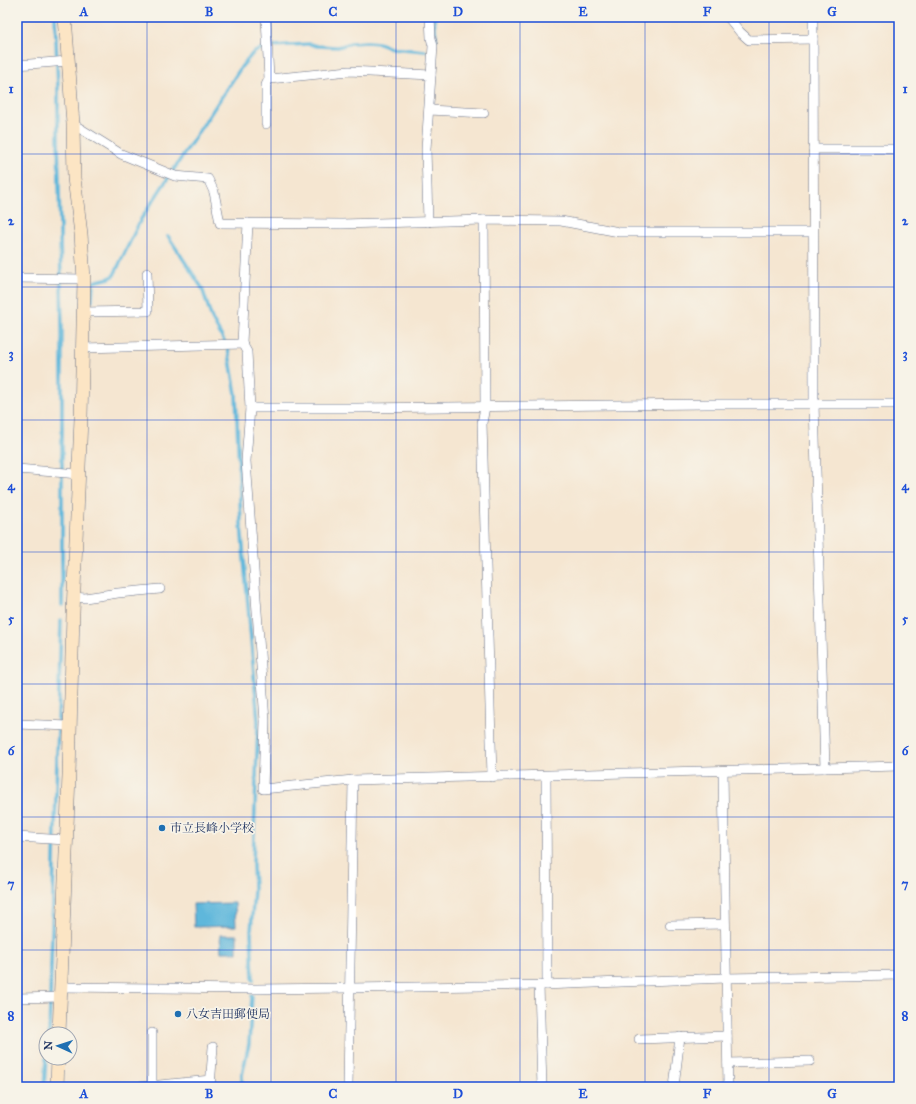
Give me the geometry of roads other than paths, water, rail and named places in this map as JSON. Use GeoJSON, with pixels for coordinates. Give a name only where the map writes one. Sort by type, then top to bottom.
{"type":"FeatureCollection","features":[{"type":"Feature","properties":{"kind":"street"},"geometry":{"type":"LineString","coordinates":[[59,1026],[79,474],[84,279],[81,234],[74,178],[66,17]]}},
{"type":"Feature","properties":{"kind":"street"},"geometry":{"type":"LineString","coordinates":[[266,17],[270,79],[266,85],[266,124]]}},
{"type":"Feature","properties":{"kind":"street"},"geometry":{"type":"LineString","coordinates":[[428,222],[426,149],[430,75],[433,66],[433,46],[430,17]]}},
{"type":"Feature","properties":{"kind":"street"},"geometry":{"type":"LineString","coordinates":[[728,17],[740,32],[749,40],[813,39]]}},
{"type":"Feature","properties":{"kind":"street"},"geometry":{"type":"LineString","coordinates":[[813,17],[814,404],[825,768]]}},
{"type":"Feature","properties":{"kind":"street"},"geometry":{"type":"LineString","coordinates":[[17,65],[68,61]]}},
{"type":"Feature","properties":{"kind":"street"},"geometry":{"type":"LineString","coordinates":[[270,79],[349,71],[430,75]]}},
{"type":"Feature","properties":{"kind":"street"},"geometry":{"type":"LineString","coordinates":[[428,110],[484,113]]}},
{"type":"Feature","properties":{"kind":"street"},"geometry":{"type":"LineString","coordinates":[[72,124],[121,154],[175,176],[208,179],[214,192],[220,223],[342,224],[484,220],[561,221],[619,232],[813,232]]}},
{"type":"Feature","properties":{"kind":"street"},"geometry":{"type":"LineString","coordinates":[[813,149],[899,149]]}},
{"type":"Feature","properties":{"kind":"street"},"geometry":{"type":"LineString","coordinates":[[484,220],[485,407],[482,423],[492,777]]}},
{"type":"Feature","properties":{"kind":"street"},"geometry":{"type":"LineString","coordinates":[[248,223],[243,344],[247,352],[250,408],[246,461],[265,721],[263,789],[353,780],[899,766]]}},
{"type":"Feature","properties":{"kind":"street"},"geometry":{"type":"LineString","coordinates":[[83,312],[148,311],[147,273]]}},
{"type":"Feature","properties":{"kind":"street"},"geometry":{"type":"LineString","coordinates":[[17,278],[84,279]]}},
{"type":"Feature","properties":{"kind":"street"},"geometry":{"type":"LineString","coordinates":[[82,348],[243,344]]}},
{"type":"Feature","properties":{"kind":"street"},"geometry":{"type":"LineString","coordinates":[[250,408],[698,404],[899,404]]}},
{"type":"Feature","properties":{"kind":"street"},"geometry":{"type":"LineString","coordinates":[[17,469],[79,474]]}},
{"type":"Feature","properties":{"kind":"street"},"geometry":{"type":"LineString","coordinates":[[74,597],[85,598],[118,593],[160,590]]}},
{"type":"Feature","properties":{"kind":"street"},"geometry":{"type":"LineString","coordinates":[[17,724],[70,726]]}},
{"type":"Feature","properties":{"kind":"street"},"geometry":{"type":"LineString","coordinates":[[723,771],[728,1087]]}},
{"type":"Feature","properties":{"kind":"street"},"geometry":{"type":"LineString","coordinates":[[542,1087],[546,776]]}},
{"type":"Feature","properties":{"kind":"street"},"geometry":{"type":"LineString","coordinates":[[348,1087],[353,780]]}},
{"type":"Feature","properties":{"kind":"street"},"geometry":{"type":"LineString","coordinates":[[17,837],[66,840]]}},
{"type":"Feature","properties":{"kind":"street"},"geometry":{"type":"LineString","coordinates":[[670,925],[725,924]]}},
{"type":"Feature","properties":{"kind":"street"},"geometry":{"type":"LineString","coordinates":[[17,998],[61,992],[543,985],[726,978],[899,975]]}},
{"type":"Feature","properties":{"kind":"street"},"geometry":{"type":"LineString","coordinates":[[152,1032],[152,1086]]}},
{"type":"Feature","properties":{"kind":"street"},"geometry":{"type":"LineString","coordinates":[[639,1039],[727,1036]]}},
{"type":"Feature","properties":{"kind":"street"},"geometry":{"type":"LineString","coordinates":[[674,1087],[680,1037]]}},
{"type":"Feature","properties":{"kind":"street"},"geometry":{"type":"LineString","coordinates":[[139,1087],[211,1083],[213,1047]]}},
{"type":"Feature","properties":{"kind":"street"},"geometry":{"type":"LineString","coordinates":[[728,1063],[810,1061]]}},
{"type":"Feature","properties":{"kind":"street"},"geometry":{"type":"LineString","coordinates":[[57,1087],[58,1066]]}},
{"type":"Feature","properties":{"kind":"water"},"geometry":{"type":"Polygon","coordinates":[[[235,903],[236,926],[194,927],[193,904],[235,903]]]}},
{"type":"Feature","properties":{"kind":"water"},"geometry":{"type":"Polygon","coordinates":[[[220,935],[237,935],[237,952],[221,952],[220,935]]]}},
{"type":"Feature","properties":{"kind":"waterway"},"geometry":{"type":"LineString","coordinates":[[55,17],[58,89],[62,331],[62,605]]}},
{"type":"Feature","properties":{"kind":"waterway"},"geometry":{"type":"LineString","coordinates":[[434,17],[436,39]]}},
{"type":"Feature","properties":{"kind":"waterway"},"geometry":{"type":"LineString","coordinates":[[92,301],[93,282],[110,278],[114,275],[141,219],[242,66],[253,53],[264,47],[272,46],[310,44],[317,46],[338,47],[351,43],[367,42],[379,43],[391,48],[425,51]]}},
{"type":"Feature","properties":{"kind":"waterway"},"geometry":{"type":"LineString","coordinates":[[168,236],[202,288],[212,319],[228,348],[236,394],[241,524],[258,721],[253,865],[254,889],[251,932],[253,980]]}},
{"type":"Feature","properties":{"kind":"waterway"},"geometry":{"type":"LineString","coordinates":[[49,1026],[61,620]]}},
{"type":"Feature","properties":{"kind":"waterway"},"geometry":{"type":"LineString","coordinates":[[242,1087],[242,1075],[249,1044],[252,996]]}},
{"type":"Feature","properties":{"kind":"waterway"},"geometry":{"type":"LineString","coordinates":[[44,1087],[45,1066]]}},
{"type":"Feature","properties":{"kind":"place","name":"市立長峰小学校"},"geometry":{"type":"Point","coordinates":[162,828]}},
{"type":"Feature","properties":{"kind":"place","name":"八女吉田郵便局"},"geometry":{"type":"Point","coordinates":[178,1014]}}]}
